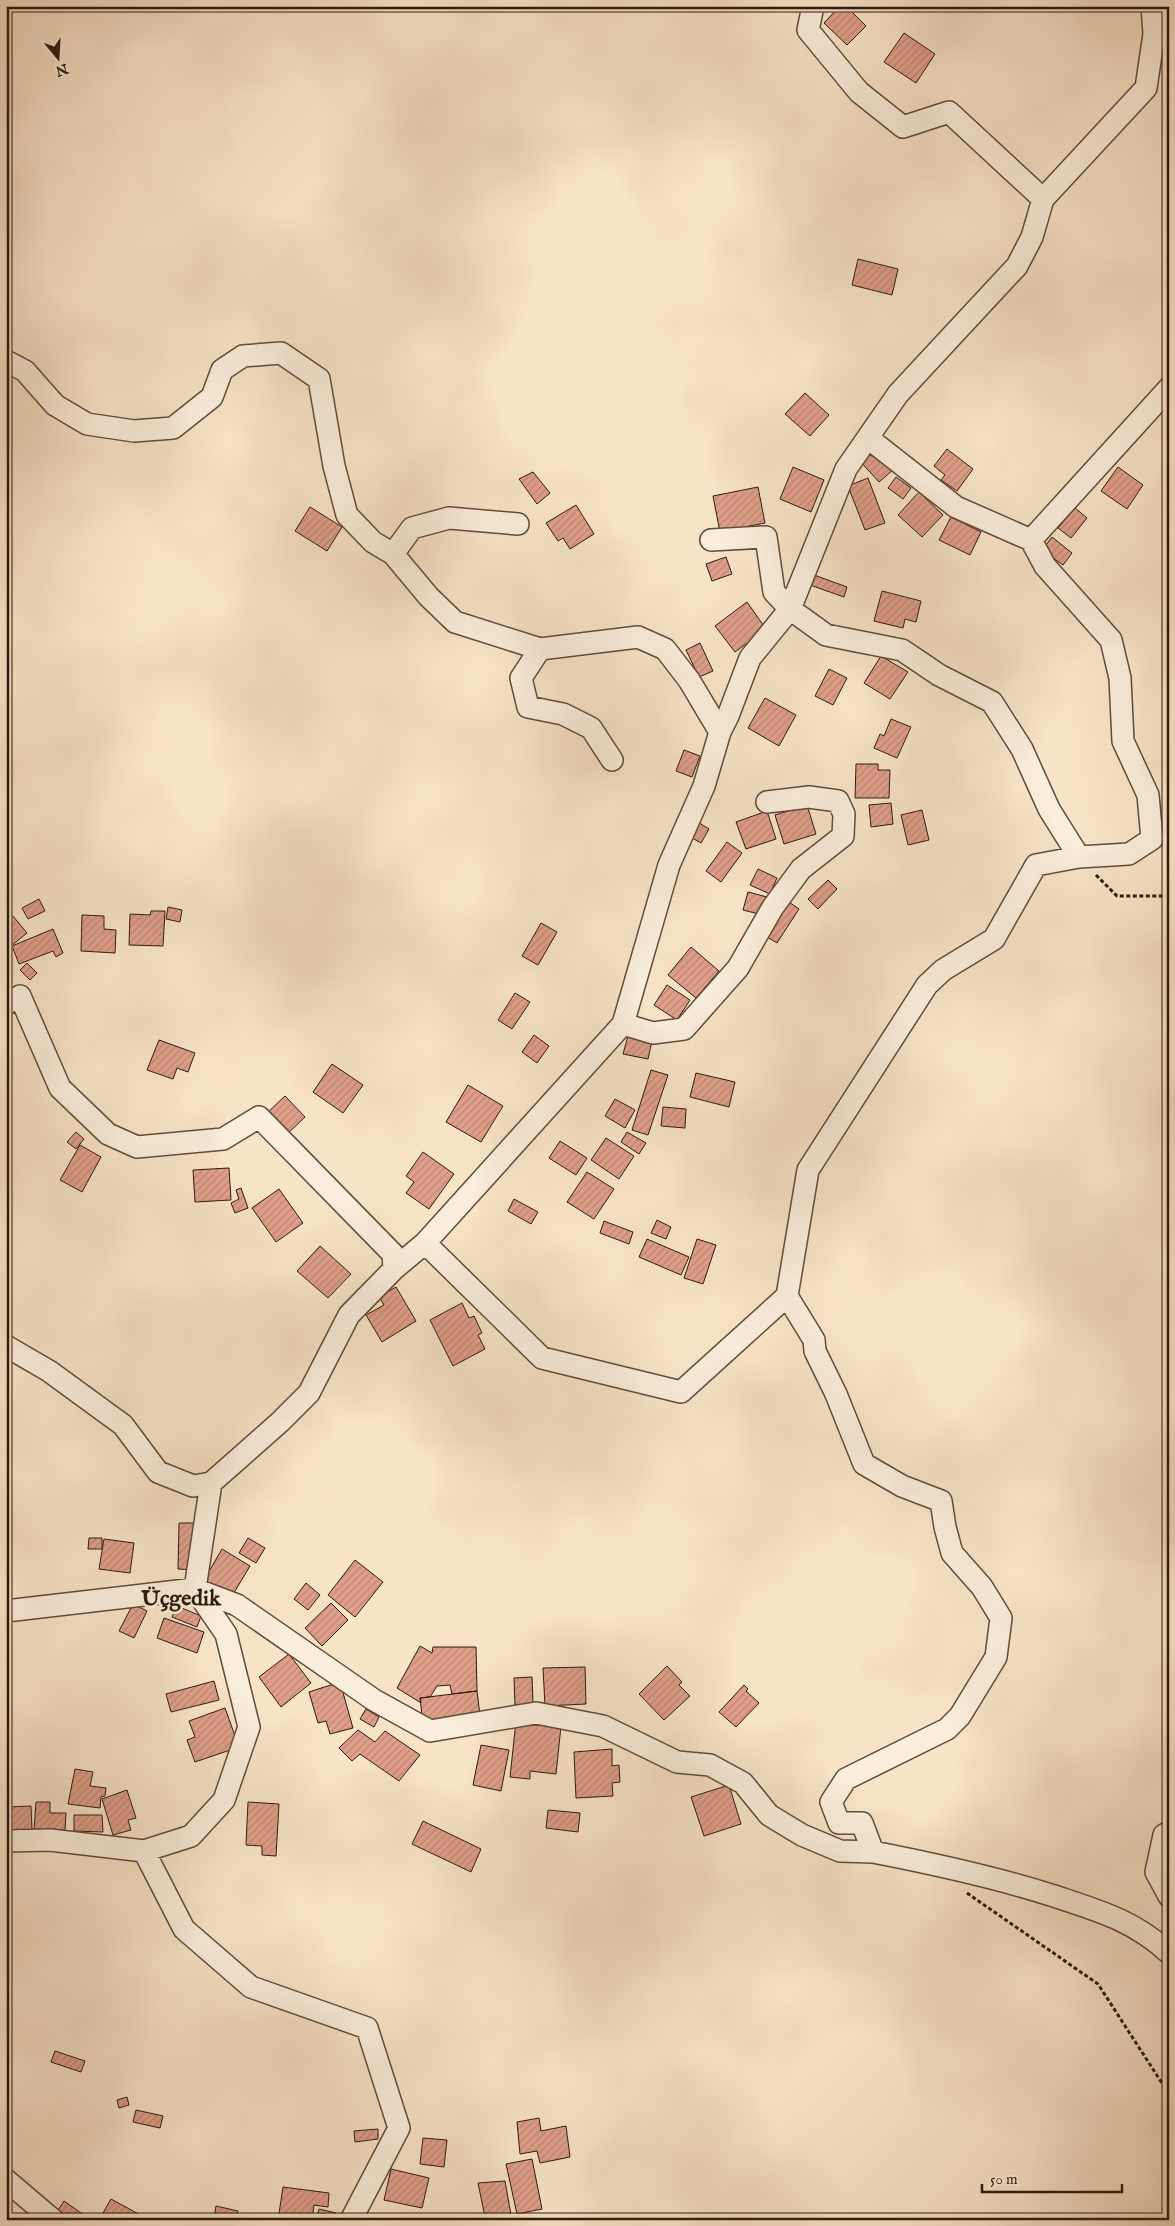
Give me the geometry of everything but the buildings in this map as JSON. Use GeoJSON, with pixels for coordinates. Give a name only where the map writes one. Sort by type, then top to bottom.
{"type":"FeatureCollection","features":[{"type":"Feature","properties":{"kind":"street"},"geometry":{"type":"LineString","coordinates":[[813,6],[808,30],[859,92],[903,128],[949,112],[1042,199]]}},
{"type":"Feature","properties":{"kind":"street"},"geometry":{"type":"LineString","coordinates":[[6,1346],[49,1371],[123,1424],[158,1472],[193,1486],[211,1483],[280,1422],[309,1393],[349,1315],[394,1269],[425,1243],[623,1024],[669,865],[704,786],[720,732],[750,658],[790,609],[846,469],[898,394],[1017,266],[1032,237],[1042,199],[1146,88],[1154,34],[1152,6]]}},
{"type":"Feature","properties":{"kind":"street"},"geometry":{"type":"LineString","coordinates":[[6,361],[25,371],[55,405],[87,424],[134,431],[172,428],[212,397],[222,370],[243,356],[281,353],[319,379],[334,466],[347,515],[373,542],[393,554],[429,597],[455,622],[540,648],[638,637],[665,649],[689,680],[720,732]]}},
{"type":"Feature","properties":{"kind":"street"},"geometry":{"type":"LineString","coordinates":[[1031,540],[1169,388]]}},
{"type":"Feature","properties":{"kind":"street"},"geometry":{"type":"LineString","coordinates":[[425,1243],[542,1358],[681,1392],[786,1296],[808,1170],[928,985],[943,970],[994,939],[1036,865],[1079,857],[1129,854],[1152,838],[1148,794],[1123,741],[1120,678],[1111,640],[1045,566],[1031,540],[956,507],[868,438]]}},
{"type":"Feature","properties":{"kind":"street"},"geometry":{"type":"LineString","coordinates":[[393,554],[412,528],[449,518],[518,524]]}},
{"type":"Feature","properties":{"kind":"street"},"geometry":{"type":"LineString","coordinates":[[712,540],[766,537],[774,592],[790,609],[826,635],[902,650],[939,675],[992,702],[1022,749],[1049,809],[1079,857]]}},
{"type":"Feature","properties":{"kind":"street"},"geometry":{"type":"LineString","coordinates":[[540,648],[521,678],[528,707],[563,714],[591,728],[612,760]]}},
{"type":"Feature","properties":{"kind":"street"},"geometry":{"type":"LineString","coordinates":[[623,1024],[653,1033],[684,1029],[738,968],[773,907],[802,869],[843,836],[844,814],[838,801],[809,797],[767,802]]}},
{"type":"Feature","properties":{"kind":"street"},"geometry":{"type":"LineString","coordinates":[[6,1004],[20,996],[60,1088],[108,1134],[138,1147],[223,1139],[259,1117],[393,1254],[394,1269]]}},
{"type":"Feature","properties":{"kind":"street"},"geometry":{"type":"LineString","coordinates":[[786,1296],[814,1340],[815,1351],[836,1394],[864,1464],[902,1486],[942,1501],[945,1528],[952,1552],[982,1587],[1001,1618],[996,1657],[960,1716],[947,1728],[846,1779],[831,1802],[838,1823],[862,1823],[873,1852]]}},
{"type":"Feature","properties":{"kind":"street"},"geometry":{"type":"LineString","coordinates":[[6,1842],[50,1840],[144,1851],[191,1836],[224,1800],[249,1727],[226,1634],[195,1589],[211,1483]]}},
{"type":"Feature","properties":{"kind":"street"},"geometry":{"type":"LineString","coordinates":[[6,1612],[195,1589],[237,1605],[374,1700],[430,1730],[536,1713],[603,1726],[677,1762],[710,1765],[744,1783],[770,1816],[802,1836],[840,1851],[873,1852],[1009,1881],[1110,1914],[1150,1936],[1169,1953]]}},
{"type":"Feature","properties":{"kind":"street"},"geometry":{"type":"LineString","coordinates":[[1169,1832],[1164,1835],[1156,1872],[1169,1896]]}},
{"type":"Feature","properties":{"kind":"street"},"geometry":{"type":"LineString","coordinates":[[144,1851],[184,1929],[251,1987],[367,2028],[399,2128],[351,2220]]}},
{"type":"Feature","properties":{"kind":"street"},"geometry":{"type":"LineString","coordinates":[[6,2180],[53,2220]]}},
{"type":"Feature","properties":{"kind":"path"},"geometry":{"type":"LineString","coordinates":[[1079,857],[1117,896],[1162,896],[1169,894]]}},
{"type":"Feature","properties":{"kind":"path"},"geometry":{"type":"LineString","coordinates":[[965,1892],[1098,1984],[1169,2094]]}},
{"type":"Feature","properties":{"kind":"district","name":"Üçgedik"},"geometry":{"type":"Point","coordinates":[181,1599]}}]}
